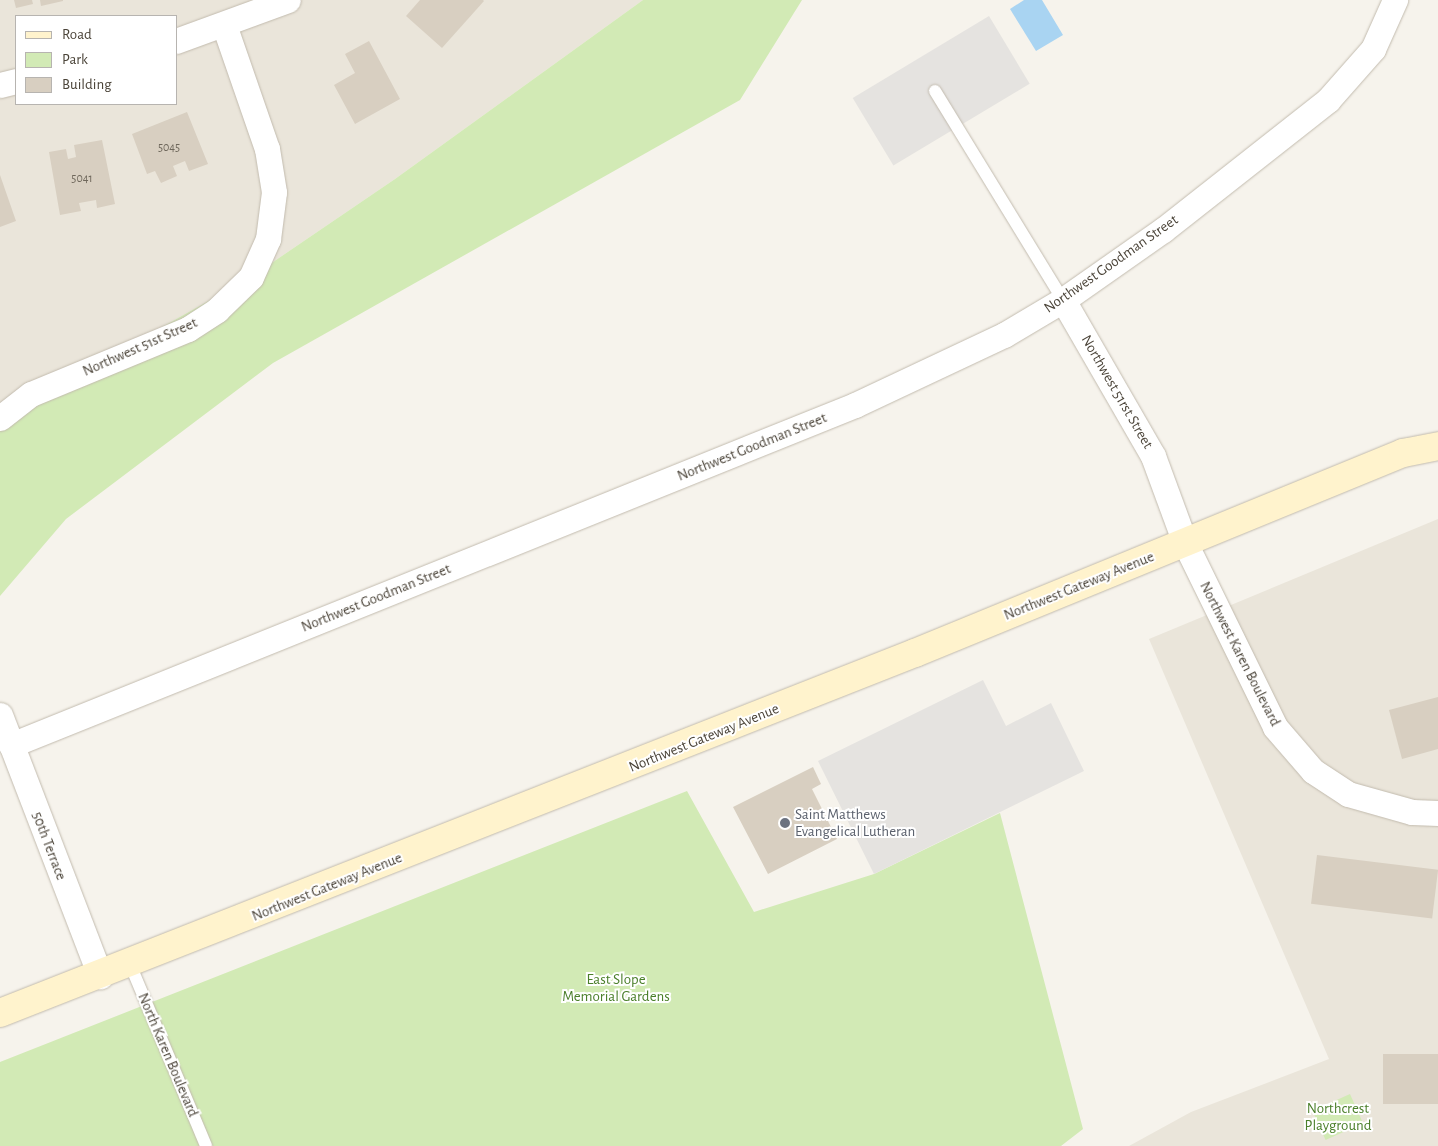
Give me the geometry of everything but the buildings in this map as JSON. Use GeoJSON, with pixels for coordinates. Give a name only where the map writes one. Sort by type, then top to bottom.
{"type":"FeatureCollection","features":[{"type":"Feature","properties":{"kind":"main road","name":"Northwest Gateway Avenue"},"geometry":{"type":"LineString","coordinates":[[1403,453],[1438,428]]}},
{"type":"Feature","properties":{"kind":"main road","name":"Northwest Gateway Avenue"},"geometry":{"type":"LineString","coordinates":[[0,1012],[100,976],[1185,543],[1403,453],[1438,446]]}},
{"type":"Feature","properties":{"kind":"street"},"geometry":{"type":"LineString","coordinates":[[178,39],[224,25],[288,0]]}},
{"type":"Feature","properties":{"kind":"street","name":"Northwest Goodman Street"},"geometry":{"type":"LineString","coordinates":[[11,745],[855,405],[950,362],[1063,300],[1163,230],[1328,100],[1373,50],[1395,0]]}},
{"type":"Feature","properties":{"kind":"street","name":"Northwest 51st Street"},"geometry":{"type":"LineString","coordinates":[[0,418],[32,394],[188,328],[218,310],[251,276],[268,239],[274,192],[268,149],[224,25]]}},
{"type":"Feature","properties":{"kind":"street"},"geometry":{"type":"LineString","coordinates":[[0,84],[15,82]]}},
{"type":"Feature","properties":{"kind":"street","name":"Northwest 51rst Street"},"geometry":{"type":"LineString","coordinates":[[1063,300],[1153,456],[1185,543]]}},
{"type":"Feature","properties":{"kind":"street","name":"Northwest Karen Boulevard"},"geometry":{"type":"LineString","coordinates":[[1185,543],[1274,727],[1313,771],[1348,794],[1412,812],[1438,813]]}},
{"type":"Feature","properties":{"kind":"street","name":"50th Terrace"},"geometry":{"type":"LineString","coordinates":[[0,715],[100,976]]}},
{"type":"Feature","properties":{"kind":"lane"},"geometry":{"type":"LineString","coordinates":[[936,91],[1063,300]]}},
{"type":"Feature","properties":{"kind":"lane","name":"North Karen Boulevard"},"geometry":{"type":"LineString","coordinates":[[130,964],[206,1146]]}},
{"type":"Feature","properties":{"kind":"shaded area"},"geometry":{"type":"Polygon","coordinates":[[[0,0],[643,0],[395,179],[251,277],[0,418],[0,0]]]}},
{"type":"Feature","properties":{"kind":"shaded area"},"geometry":{"type":"Polygon","coordinates":[[[989,16],[1030,84],[893,166],[853,98],[989,16]]]}},
{"type":"Feature","properties":{"kind":"shaded area"},"geometry":{"type":"Polygon","coordinates":[[[1438,519],[1438,1146],[1129,1146],[1191,1112],[1329,1059],[1149,639],[1438,519]]]}},
{"type":"Feature","properties":{"kind":"shaded area"},"geometry":{"type":"Polygon","coordinates":[[[983,680],[1006,726],[1051,703],[1084,771],[874,874],[818,761],[983,680]]]}},
{"type":"Feature","properties":{"kind":"green space"},"geometry":{"type":"Polygon","coordinates":[[[643,0],[802,0],[740,100],[273,363],[66,519],[0,596],[0,418],[251,277],[395,179],[643,0]]]}},
{"type":"Feature","properties":{"kind":"green space","name":"East Slope Memorial Gardens"},"geometry":{"type":"Polygon","coordinates":[[[687,791],[754,912],[874,874],[1000,813],[1083,1129],[1061,1146],[0,1146],[0,1062],[687,791]]]}},
{"type":"Feature","properties":{"kind":"green space","name":"Northcrest Playground"},"geometry":{"type":"Polygon","coordinates":[[[1350,1094],[1363,1123],[1326,1140],[1313,1111],[1350,1094]]]}},
{"type":"Feature","properties":{"kind":"water"},"geometry":{"type":"Polygon","coordinates":[[[1024,0],[1042,0],[1063,35],[1036,51],[1010,9],[1024,0]]]}},
{"type":"Feature","properties":{"kind":"place","name":"Saint Matthews Evangelical Lutheran"},"geometry":{"type":"Point","coordinates":[785,823]}}]}
